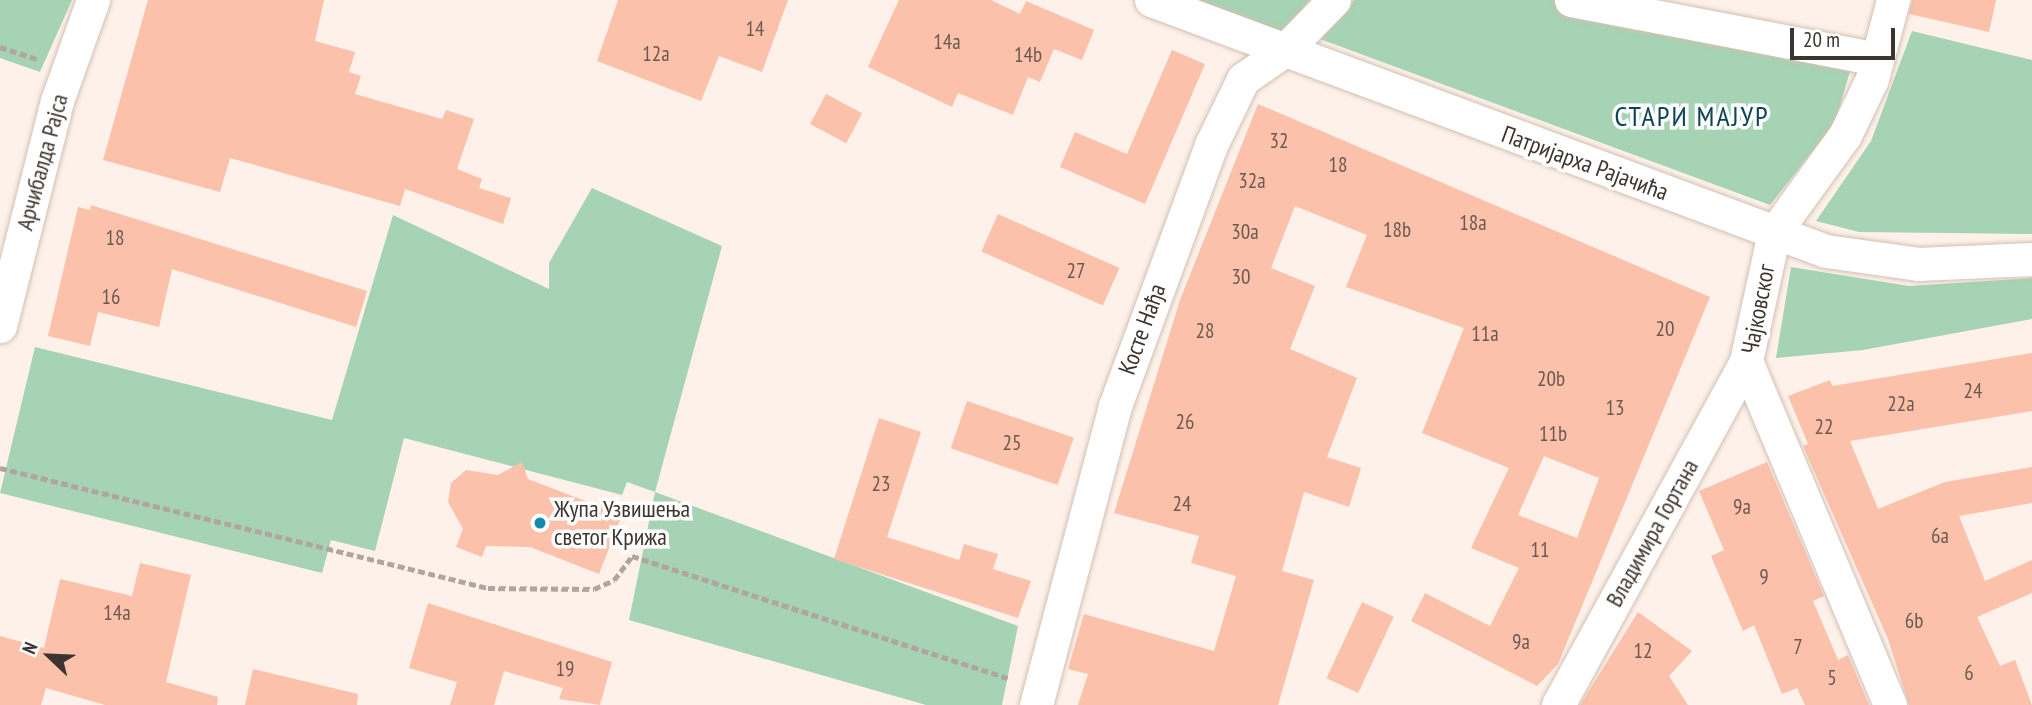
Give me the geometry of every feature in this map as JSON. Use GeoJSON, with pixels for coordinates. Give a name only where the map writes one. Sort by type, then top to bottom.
{"type":"FeatureCollection","features":[{"type":"Feature","properties":{"kind":"street","name":"Арчибалда Рајса"},"geometry":{"type":"LineString","coordinates":[[0,326],[57,100],[93,0]]}},
{"type":"Feature","properties":{"kind":"street","name":"Патријарха Рајачића"},"geometry":{"type":"LineString","coordinates":[[1151,0],[1774,233],[1889,262],[2032,259]]}},
{"type":"Feature","properties":{"kind":"street","name":"Косте Нађа"},"geometry":{"type":"LineString","coordinates":[[1038,697],[1115,406],[1161,273],[1234,92],[1285,50],[1334,0]]}},
{"type":"Feature","properties":{"kind":"street"},"geometry":{"type":"LineString","coordinates":[[1571,0],[1877,59]]}},
{"type":"Feature","properties":{"kind":"street","name":"Чајковског"},"geometry":{"type":"LineString","coordinates":[[1890,705],[1746,361],[1774,233],[1845,135],[1877,59],[1893,0]]}},
{"type":"Feature","properties":{"kind":"street","name":"Владимира Гортана"},"geometry":{"type":"LineString","coordinates":[[1558,705],[1746,361]]}},
{"type":"Feature","properties":{"kind":"path"},"geometry":{"type":"LineString","coordinates":[[0,468],[488,588],[594,589],[614,580],[632,556],[1038,697]]}},
{"type":"Feature","properties":{"kind":"green space"},"geometry":{"type":"Polygon","coordinates":[[[0,0],[72,0],[40,72],[0,58],[0,0]]]}},
{"type":"Feature","properties":{"kind":"green space"},"geometry":{"type":"Polygon","coordinates":[[[1188,0],[1310,0],[1281,34],[1188,0]]]}},
{"type":"Feature","properties":{"kind":"green space"},"geometry":{"type":"Polygon","coordinates":[[[1354,0],[1616,0],[1855,54],[1835,123],[1770,205],[1320,39],[1354,0]]]}},
{"type":"Feature","properties":{"kind":"green space"},"geometry":{"type":"Polygon","coordinates":[[[1912,31],[2032,60],[2032,234],[1859,232],[1816,221],[1871,141],[1912,31]]]}},
{"type":"Feature","properties":{"kind":"green space"},"geometry":{"type":"Polygon","coordinates":[[[592,188],[722,246],[655,492],[627,482],[622,495],[404,438],[375,551],[331,540],[322,573],[0,493],[35,347],[332,420],[393,215],[549,289],[549,263],[592,188]]]}},
{"type":"Feature","properties":{"kind":"green space"},"geometry":{"type":"Polygon","coordinates":[[[1791,267],[1909,286],[2032,278],[2032,319],[1863,350],[1776,358],[1791,267]]]}},
{"type":"Feature","properties":{"kind":"green space"},"geometry":{"type":"Polygon","coordinates":[[[655,492],[1018,626],[1002,705],[926,705],[629,620],[655,492]]]}},
{"type":"Feature","properties":{"kind":"building"},"geometry":{"type":"Polygon","coordinates":[[[148,0],[324,0],[315,41],[355,52],[349,72],[361,76],[355,94],[442,119],[446,110],[474,119],[457,169],[482,179],[479,188],[511,198],[503,224],[405,189],[400,206],[230,158],[220,192],[103,160],[148,0]]]}},
{"type":"Feature","properties":{"kind":"building"},"geometry":{"type":"Polygon","coordinates":[[[618,0],[788,0],[762,72],[719,56],[701,101],[597,61],[618,0]]]}},
{"type":"Feature","properties":{"kind":"building"},"geometry":{"type":"Polygon","coordinates":[[[899,0],[991,0],[1020,14],[1026,1],[1094,30],[1082,60],[1054,49],[1040,82],[1028,77],[1013,115],[958,93],[952,107],[868,67],[899,0]]]}},
{"type":"Feature","properties":{"kind":"building"},"geometry":{"type":"Polygon","coordinates":[[[1912,0],[1996,0],[1989,32],[1909,14],[1912,0]]]}},
{"type":"Feature","properties":{"kind":"building"},"geometry":{"type":"Polygon","coordinates":[[[1172,50],[1205,64],[1145,204],[1060,167],[1075,132],[1127,154],[1172,50]]]}},
{"type":"Feature","properties":{"kind":"building"},"geometry":{"type":"Polygon","coordinates":[[[826,94],[862,113],[846,143],[810,124],[826,94]]]}},
{"type":"Feature","properties":{"kind":"building"},"geometry":{"type":"Polygon","coordinates":[[[1258,104],[1710,297],[1558,664],[1537,686],[1411,621],[1425,593],[1490,626],[1519,568],[1471,548],[1509,468],[1422,433],[1464,328],[1346,287],[1367,235],[1295,206],[1271,268],[1315,286],[1290,349],[1357,378],[1327,457],[1361,468],[1349,507],[1304,492],[1282,571],[1314,580],[1278,705],[1078,705],[1088,674],[1068,669],[1084,614],[1214,651],[1236,576],[1191,563],[1199,536],[1114,513],[1180,300],[1258,104]],[[1544,456],[1518,515],[1577,538],[1599,478],[1544,456]]]}},
{"type":"Feature","properties":{"kind":"building"},"geometry":{"type":"Polygon","coordinates":[[[91,205],[367,291],[356,327],[172,269],[159,327],[98,312],[90,346],[48,336],[78,207],[90,210],[91,205]]]}},
{"type":"Feature","properties":{"kind":"building"},"geometry":{"type":"Polygon","coordinates":[[[998,214],[1120,268],[1103,306],[981,251],[998,214]]]}},
{"type":"Feature","properties":{"kind":"building"},"geometry":{"type":"Polygon","coordinates":[[[2032,353],[2032,411],[1850,441],[1878,509],[1945,482],[2032,467],[2032,503],[1959,516],[1985,581],[2032,560],[2032,593],[1977,617],[2000,666],[2015,660],[2032,705],[1909,705],[1888,639],[1803,446],[1808,444],[1788,396],[1830,380],[1832,386],[2032,353]]]}},
{"type":"Feature","properties":{"kind":"building"},"geometry":{"type":"Polygon","coordinates":[[[967,401],[1074,438],[1058,485],[951,448],[967,401]]]}},
{"type":"Feature","properties":{"kind":"building"},"geometry":{"type":"Polygon","coordinates":[[[879,418],[921,432],[887,537],[959,560],[964,544],[998,554],[993,569],[1031,581],[1018,618],[834,559],[879,418]]]}},
{"type":"Feature","properties":{"kind":"building","name":"Жупа Узвишења светог Крижа"},"geometry":{"type":"Polygon","coordinates":[[[522,462],[528,479],[622,515],[599,574],[530,547],[486,546],[482,557],[456,547],[463,529],[448,502],[451,483],[466,470],[498,475],[522,462]]]}},
{"type":"Feature","properties":{"kind":"building"},"geometry":{"type":"Polygon","coordinates":[[[1767,462],[1824,596],[1813,601],[1838,660],[1848,655],[1869,705],[1805,705],[1797,688],[1782,694],[1754,625],[1743,631],[1711,556],[1724,550],[1699,491],[1767,462]]]}},
{"type":"Feature","properties":{"kind":"building"},"geometry":{"type":"Polygon","coordinates":[[[140,563],[191,575],[166,682],[218,697],[217,705],[105,705],[46,688],[41,705],[0,705],[0,636],[44,648],[60,579],[132,596],[140,563]]]}},
{"type":"Feature","properties":{"kind":"building"},"geometry":{"type":"Polygon","coordinates":[[[1362,602],[1394,617],[1358,693],[1327,678],[1362,602]]]}},
{"type":"Feature","properties":{"kind":"building"},"geometry":{"type":"Polygon","coordinates":[[[428,603],[612,662],[600,705],[559,699],[563,688],[504,671],[494,705],[450,705],[457,682],[409,668],[428,603]]]}},
{"type":"Feature","properties":{"kind":"building"},"geometry":{"type":"Polygon","coordinates":[[[1638,612],[1692,651],[1669,676],[1688,705],[1580,705],[1638,612]]]}},
{"type":"Feature","properties":{"kind":"building"},"geometry":{"type":"Polygon","coordinates":[[[253,669],[358,694],[357,705],[245,705],[253,669]]]}},
{"type":"Feature","properties":{"kind":"place","name":"Жупа Узвишења светог Крижа"},"geometry":{"type":"Point","coordinates":[540,523]}},
{"type":"Feature","properties":{"kind":"district","name":"СТАРИ МАЈУР"},"geometry":{"type":"Point","coordinates":[1692,116]}}]}
